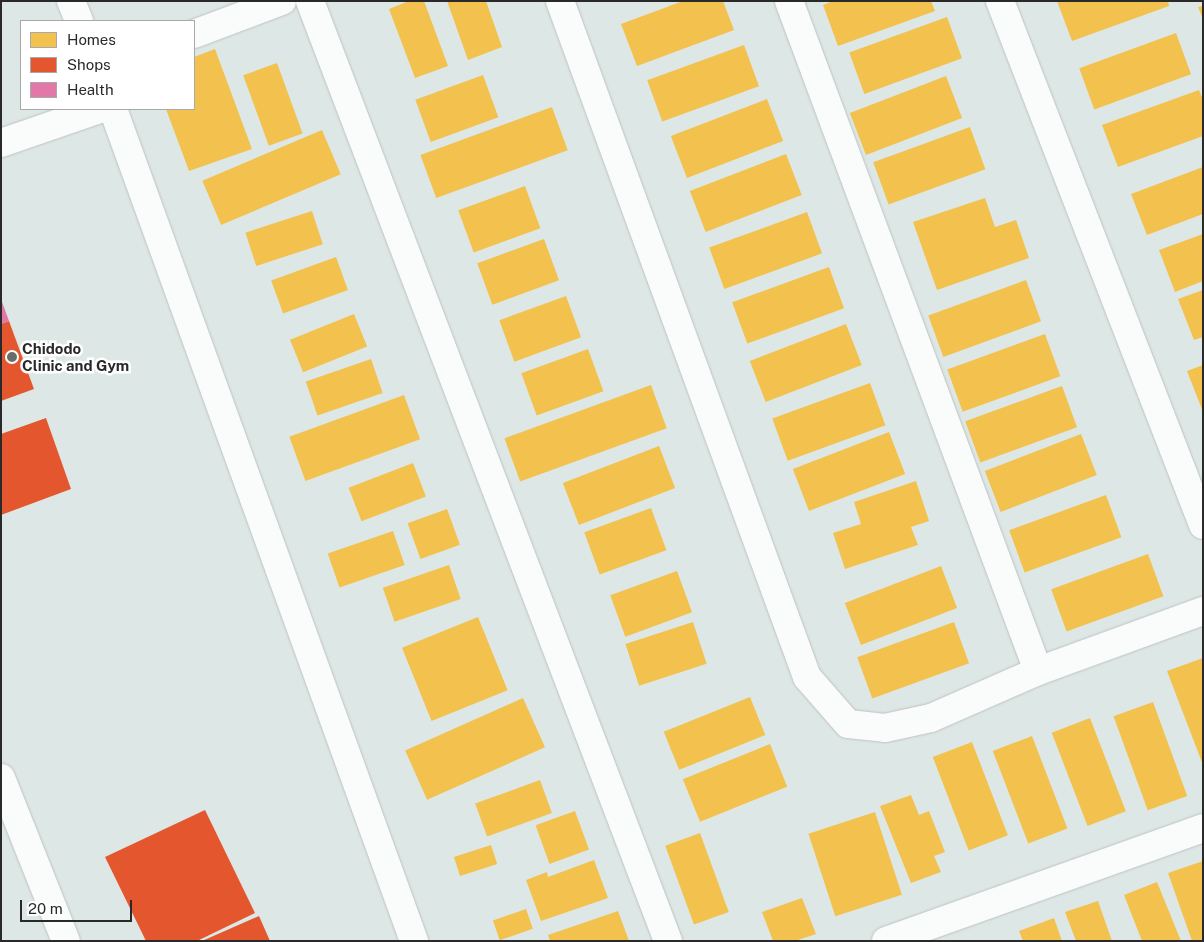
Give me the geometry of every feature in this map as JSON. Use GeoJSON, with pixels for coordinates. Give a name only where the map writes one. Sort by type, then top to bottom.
{"type":"FeatureCollection","features":[{"type":"Feature","properties":{"kind":"street"},"geometry":{"type":"LineString","coordinates":[[71,1],[78,20]]}},
{"type":"Feature","properties":{"kind":"street"},"geometry":{"type":"LineString","coordinates":[[195,34],[282,1]]}},
{"type":"Feature","properties":{"kind":"street"},"geometry":{"type":"LineString","coordinates":[[310,1],[668,941]]}},
{"type":"Feature","properties":{"kind":"street"},"geometry":{"type":"LineString","coordinates":[[560,1],[807,677],[848,724],[885,728],[931,718],[1038,671],[1203,611]]}},
{"type":"Feature","properties":{"kind":"street"},"geometry":{"type":"LineString","coordinates":[[789,1],[1038,671]]}},
{"type":"Feature","properties":{"kind":"street"},"geometry":{"type":"LineString","coordinates":[[1000,1],[1203,524]]}},
{"type":"Feature","properties":{"kind":"street"},"geometry":{"type":"LineString","coordinates":[[1,143],[97,110]]}},
{"type":"Feature","properties":{"kind":"street"},"geometry":{"type":"LineString","coordinates":[[113,110],[414,941]]}},
{"type":"Feature","properties":{"kind":"street"},"geometry":{"type":"LineString","coordinates":[[1,778],[66,941]]}},
{"type":"Feature","properties":{"kind":"street"},"geometry":{"type":"LineString","coordinates":[[886,941],[1203,828]]}},
{"type":"Feature","properties":{"kind":"building: Homes"},"geometry":{"type":"Polygon","coordinates":[[[409,1],[424,1],[448,66],[415,78],[389,9],[409,1]]]}},
{"type":"Feature","properties":{"kind":"building: Homes"},"geometry":{"type":"Polygon","coordinates":[[[447,1],[486,1],[502,47],[468,60],[447,1]]]}},
{"type":"Feature","properties":{"kind":"building: Homes"},"geometry":{"type":"Polygon","coordinates":[[[683,1],[723,1],[734,30],[637,66],[621,24],[683,1]]]}},
{"type":"Feature","properties":{"kind":"building: Homes"},"geometry":{"type":"Polygon","coordinates":[[[833,1],[931,1],[935,11],[838,46],[823,5],[833,1]]]}},
{"type":"Feature","properties":{"kind":"building: Homes"},"geometry":{"type":"Polygon","coordinates":[[[1057,1],[1168,1],[1169,6],[1072,41],[1057,1]]]}},
{"type":"Feature","properties":{"kind":"building: Homes"},"geometry":{"type":"Polygon","coordinates":[[[1203,6],[1203,19],[1198,7],[1203,6]]]}},
{"type":"Feature","properties":{"kind":"building: Homes"},"geometry":{"type":"Polygon","coordinates":[[[947,17],[962,58],[864,94],[849,53],[947,17]]]}},
{"type":"Feature","properties":{"kind":"building: Homes"},"geometry":{"type":"Polygon","coordinates":[[[1176,33],[1191,74],[1094,110],[1079,68],[1176,33]]]}},
{"type":"Feature","properties":{"kind":"building: Homes"},"geometry":{"type":"Polygon","coordinates":[[[744,45],[759,86],[662,122],[647,80],[744,45]]]}},
{"type":"Feature","properties":{"kind":"building: Homes"},"geometry":{"type":"Polygon","coordinates":[[[215,49],[252,149],[189,171],[166,110],[195,110],[195,57],[215,49]]]}},
{"type":"Feature","properties":{"kind":"building: Homes"},"geometry":{"type":"Polygon","coordinates":[[[277,63],[303,133],[269,146],[243,75],[277,63]]]}},
{"type":"Feature","properties":{"kind":"building: Homes"},"geometry":{"type":"Polygon","coordinates":[[[483,75],[498,117],[431,142],[415,100],[483,75]]]}},
{"type":"Feature","properties":{"kind":"building: Homes"},"geometry":{"type":"Polygon","coordinates":[[[946,76],[962,118],[866,155],[850,113],[946,76]]]}},
{"type":"Feature","properties":{"kind":"building: Homes"},"geometry":{"type":"Polygon","coordinates":[[[1199,90],[1203,100],[1203,136],[1118,167],[1102,125],[1199,90]]]}},
{"type":"Feature","properties":{"kind":"building: Homes"},"geometry":{"type":"Polygon","coordinates":[[[767,99],[783,141],[687,178],[671,136],[767,99]]]}},
{"type":"Feature","properties":{"kind":"building: Homes"},"geometry":{"type":"Polygon","coordinates":[[[552,107],[568,150],[436,198],[420,155],[552,107]]]}},
{"type":"Feature","properties":{"kind":"building: Homes"},"geometry":{"type":"Polygon","coordinates":[[[970,127],[985,169],[889,205],[873,162],[970,127]]]}},
{"type":"Feature","properties":{"kind":"building: Homes"},"geometry":{"type":"Polygon","coordinates":[[[322,130],[341,174],[221,225],[202,181],[322,130]]]}},
{"type":"Feature","properties":{"kind":"building: Homes"},"geometry":{"type":"Polygon","coordinates":[[[786,154],[802,195],[706,232],[690,191],[786,154]]]}},
{"type":"Feature","properties":{"kind":"building: Homes"},"geometry":{"type":"Polygon","coordinates":[[[1203,167],[1203,214],[1147,235],[1131,194],[1203,167]]]}},
{"type":"Feature","properties":{"kind":"building: Homes"},"geometry":{"type":"Polygon","coordinates":[[[525,186],[540,228],[474,253],[458,210],[525,186]]]}},
{"type":"Feature","properties":{"kind":"building: Homes"},"geometry":{"type":"Polygon","coordinates":[[[985,198],[995,227],[1016,220],[1029,258],[937,290],[913,222],[985,198]]]}},
{"type":"Feature","properties":{"kind":"building: Homes"},"geometry":{"type":"Polygon","coordinates":[[[312,211],[323,244],[256,266],[245,233],[312,211]]]}},
{"type":"Feature","properties":{"kind":"building: Homes"},"geometry":{"type":"Polygon","coordinates":[[[807,212],[822,253],[724,289],[709,248],[807,212]]]}},
{"type":"Feature","properties":{"kind":"building: Homes"},"geometry":{"type":"Polygon","coordinates":[[[1203,234],[1203,281],[1175,292],[1159,250],[1203,234]]]}},
{"type":"Feature","properties":{"kind":"building: Homes"},"geometry":{"type":"Polygon","coordinates":[[[544,239],[559,280],[492,305],[477,263],[544,239]]]}},
{"type":"Feature","properties":{"kind":"building: Homes"},"geometry":{"type":"Polygon","coordinates":[[[336,257],[348,290],[283,313],[271,281],[336,257]]]}},
{"type":"Feature","properties":{"kind":"building: Homes"},"geometry":{"type":"Polygon","coordinates":[[[829,267],[844,308],[747,344],[732,302],[829,267]]]}},
{"type":"Feature","properties":{"kind":"building: Homes"},"geometry":{"type":"Polygon","coordinates":[[[1026,280],[1041,321],[943,357],[928,316],[1026,280]]]}},
{"type":"Feature","properties":{"kind":"building: Homes"},"geometry":{"type":"Polygon","coordinates":[[[1203,290],[1203,337],[1194,340],[1178,299],[1203,290]]]}},
{"type":"Feature","properties":{"kind":"building: Homes"},"geometry":{"type":"Polygon","coordinates":[[[566,296],[581,337],[514,362],[499,320],[566,296]]]}},
{"type":"Feature","properties":{"kind":"building: Homes"},"geometry":{"type":"Polygon","coordinates":[[[354,314],[367,346],[303,372],[290,340],[354,314]]]}},
{"type":"Feature","properties":{"kind":"building: Homes"},"geometry":{"type":"Polygon","coordinates":[[[846,324],[862,365],[766,402],[750,361],[846,324]]]}},
{"type":"Feature","properties":{"kind":"building: Homes"},"geometry":{"type":"Polygon","coordinates":[[[1045,334],[1060,376],[963,412],[947,370],[1045,334]]]}},
{"type":"Feature","properties":{"kind":"building: Homes"},"geometry":{"type":"Polygon","coordinates":[[[588,349],[603,391],[537,416],[521,373],[588,349]]]}},
{"type":"Feature","properties":{"kind":"building: Homes"},"geometry":{"type":"Polygon","coordinates":[[[371,359],[383,393],[317,416],[306,381],[371,359]]]}},
{"type":"Feature","properties":{"kind":"building: Homes"},"geometry":{"type":"Polygon","coordinates":[[[1203,365],[1203,412],[1187,371],[1203,365]]]}},
{"type":"Feature","properties":{"kind":"building: Homes"},"geometry":{"type":"Polygon","coordinates":[[[870,383],[885,425],[788,461],[772,419],[870,383]]]}},
{"type":"Feature","properties":{"kind":"building: Homes"},"geometry":{"type":"Polygon","coordinates":[[[651,385],[667,428],[520,482],[504,438],[651,385]]]}},
{"type":"Feature","properties":{"kind":"building: Homes"},"geometry":{"type":"Polygon","coordinates":[[[1062,386],[1077,427],[980,463],[965,421],[1062,386]]]}},
{"type":"Feature","properties":{"kind":"building: Homes"},"geometry":{"type":"Polygon","coordinates":[[[404,395],[420,439],[305,481],[289,437],[404,395]]]}},
{"type":"Feature","properties":{"kind":"building: Homes"},"geometry":{"type":"Polygon","coordinates":[[[889,432],[905,474],[809,511],[793,469],[889,432]]]}},
{"type":"Feature","properties":{"kind":"building: Homes"},"geometry":{"type":"Polygon","coordinates":[[[1081,434],[1097,475],[1001,512],[985,471],[1081,434]]]}},
{"type":"Feature","properties":{"kind":"building: Homes"},"geometry":{"type":"Polygon","coordinates":[[[659,446],[675,488],[579,525],[563,483],[659,446]]]}},
{"type":"Feature","properties":{"kind":"building: Homes"},"geometry":{"type":"Polygon","coordinates":[[[413,463],[426,497],[361,521],[349,488],[413,463]]]}},
{"type":"Feature","properties":{"kind":"building: Homes"},"geometry":{"type":"Polygon","coordinates":[[[916,481],[929,521],[911,527],[918,545],[845,569],[833,533],[861,524],[854,502],[916,481]]]}},
{"type":"Feature","properties":{"kind":"building: Homes"},"geometry":{"type":"Polygon","coordinates":[[[1106,495],[1121,537],[1025,573],[1009,530],[1106,495]]]}},
{"type":"Feature","properties":{"kind":"building: Homes"},"geometry":{"type":"Polygon","coordinates":[[[651,508],[666,550],[600,575],[584,532],[651,508]]]}},
{"type":"Feature","properties":{"kind":"building: Homes"},"geometry":{"type":"Polygon","coordinates":[[[447,509],[460,545],[421,559],[408,523],[447,509]]]}},
{"type":"Feature","properties":{"kind":"building: Homes"},"geometry":{"type":"Polygon","coordinates":[[[393,531],[405,565],[339,588],[328,553],[393,531]]]}},
{"type":"Feature","properties":{"kind":"building: Homes"},"geometry":{"type":"Polygon","coordinates":[[[1148,554],[1163,596],[1067,632],[1051,589],[1148,554]]]}},
{"type":"Feature","properties":{"kind":"building: Homes"},"geometry":{"type":"Polygon","coordinates":[[[449,565],[461,599],[395,622],[383,588],[449,565]]]}},
{"type":"Feature","properties":{"kind":"building: Homes"},"geometry":{"type":"Polygon","coordinates":[[[941,566],[957,608],[861,645],[845,603],[941,566]]]}},
{"type":"Feature","properties":{"kind":"building: Homes"},"geometry":{"type":"Polygon","coordinates":[[[677,571],[692,612],[625,637],[610,595],[677,571]]]}},
{"type":"Feature","properties":{"kind":"building: Homes"},"geometry":{"type":"Polygon","coordinates":[[[478,617],[508,690],[432,721],[402,648],[478,617]]]}},
{"type":"Feature","properties":{"kind":"building: Homes"},"geometry":{"type":"Polygon","coordinates":[[[693,622],[707,664],[639,686],[625,644],[693,622]]]}},
{"type":"Feature","properties":{"kind":"building: Homes"},"geometry":{"type":"Polygon","coordinates":[[[954,622],[969,663],[872,699],[857,657],[954,622]]]}},
{"type":"Feature","properties":{"kind":"building: Homes"},"geometry":{"type":"Polygon","coordinates":[[[1203,658],[1203,765],[1167,671],[1203,658]]]}},
{"type":"Feature","properties":{"kind":"building: Homes"},"geometry":{"type":"Polygon","coordinates":[[[750,697],[765,735],[679,770],[664,732],[750,697]]]}},
{"type":"Feature","properties":{"kind":"building: Homes"},"geometry":{"type":"Polygon","coordinates":[[[523,698],[545,747],[427,800],[405,750],[523,698]]]}},
{"type":"Feature","properties":{"kind":"building: Homes"},"geometry":{"type":"Polygon","coordinates":[[[1153,702],[1187,796],[1148,810],[1114,716],[1153,702]]]}},
{"type":"Feature","properties":{"kind":"building: Homes"},"geometry":{"type":"Polygon","coordinates":[[[1090,718],[1126,811],[1088,826],[1052,733],[1090,718]]]}},
{"type":"Feature","properties":{"kind":"building: Homes"},"geometry":{"type":"Polygon","coordinates":[[[1032,736],[1067,828],[1028,843],[993,751],[1032,736]]]}},
{"type":"Feature","properties":{"kind":"building: Homes"},"geometry":{"type":"Polygon","coordinates":[[[972,742],[1008,835],[969,850],[933,757],[972,742]]]}},
{"type":"Feature","properties":{"kind":"building: Homes"},"geometry":{"type":"Polygon","coordinates":[[[770,744],[787,787],[700,822],[683,779],[770,744]]]}},
{"type":"Feature","properties":{"kind":"building: Homes"},"geometry":{"type":"Polygon","coordinates":[[[540,780],[552,813],[487,836],[475,804],[540,780]]]}},
{"type":"Feature","properties":{"kind":"building: Homes"},"geometry":{"type":"Polygon","coordinates":[[[911,795],[919,815],[929,811],[945,852],[934,856],[941,872],[911,883],[880,806],[911,795]]]}},
{"type":"Feature","properties":{"kind":"building: Homes"},"geometry":{"type":"Polygon","coordinates":[[[575,811],[589,850],[550,864],[536,825],[575,811]]]}},
{"type":"Feature","properties":{"kind":"building: Homes"},"geometry":{"type":"Polygon","coordinates":[[[875,812],[902,895],[835,916],[808,834],[875,812]]]}},
{"type":"Feature","properties":{"kind":"building: Homes"},"geometry":{"type":"Polygon","coordinates":[[[700,833],[729,912],[694,925],[665,846],[700,833]]]}},
{"type":"Feature","properties":{"kind":"building: Homes"},"geometry":{"type":"Polygon","coordinates":[[[491,845],[497,864],[460,876],[454,857],[491,845]]]}},
{"type":"Feature","properties":{"kind":"building: Homes"},"geometry":{"type":"Polygon","coordinates":[[[594,860],[608,898],[541,921],[526,880],[547,872],[548,877],[594,860]]]}},
{"type":"Feature","properties":{"kind":"building: Homes"},"geometry":{"type":"Polygon","coordinates":[[[1203,861],[1203,941],[1192,941],[1168,873],[1203,861]]]}},
{"type":"Feature","properties":{"kind":"building: Homes"},"geometry":{"type":"Polygon","coordinates":[[[1157,882],[1181,941],[1142,941],[1124,895],[1157,882]]]}},
{"type":"Feature","properties":{"kind":"building: Homes"},"geometry":{"type":"Polygon","coordinates":[[[802,898],[816,934],[795,941],[773,941],[762,912],[802,898]]]}},
{"type":"Feature","properties":{"kind":"building: Homes"},"geometry":{"type":"Polygon","coordinates":[[[1098,901],[1112,941],[1076,941],[1065,912],[1098,901]]]}},
{"type":"Feature","properties":{"kind":"building: Homes"},"geometry":{"type":"Polygon","coordinates":[[[526,909],[533,929],[500,940],[493,920],[526,909]]]}},
{"type":"Feature","properties":{"kind":"building: Homes"},"geometry":{"type":"Polygon","coordinates":[[[618,911],[629,941],[550,941],[548,935],[618,911]]]}},
{"type":"Feature","properties":{"kind":"building: Homes"},"geometry":{"type":"Polygon","coordinates":[[[1054,918],[1062,941],[1023,941],[1019,931],[1054,918]]]}},
{"type":"Feature","properties":{"kind":"building: Shops","name":"Chidodo Clinic and Gym"},"geometry":{"type":"Polygon","coordinates":[[[9,321],[34,389],[1,401],[1,324],[9,321]]]}},
{"type":"Feature","properties":{"kind":"building: Shops"},"geometry":{"type":"Polygon","coordinates":[[[46,418],[71,489],[1,515],[1,434],[46,418]]]}},
{"type":"Feature","properties":{"kind":"building: Shops"},"geometry":{"type":"Polygon","coordinates":[[[205,810],[255,913],[197,941],[146,941],[105,857],[205,810]]]}},
{"type":"Feature","properties":{"kind":"building: Shops"},"geometry":{"type":"Polygon","coordinates":[[[259,916],[270,941],[202,941],[259,916]]]}},
{"type":"Feature","properties":{"kind":"building: Health"},"geometry":{"type":"Polygon","coordinates":[[[1,299],[9,321],[1,324],[1,299]]]}},
{"type":"Feature","properties":{"kind":"place","name":"Chidodo Clinic and Gym"},"geometry":{"type":"Point","coordinates":[12,357]}}]}
